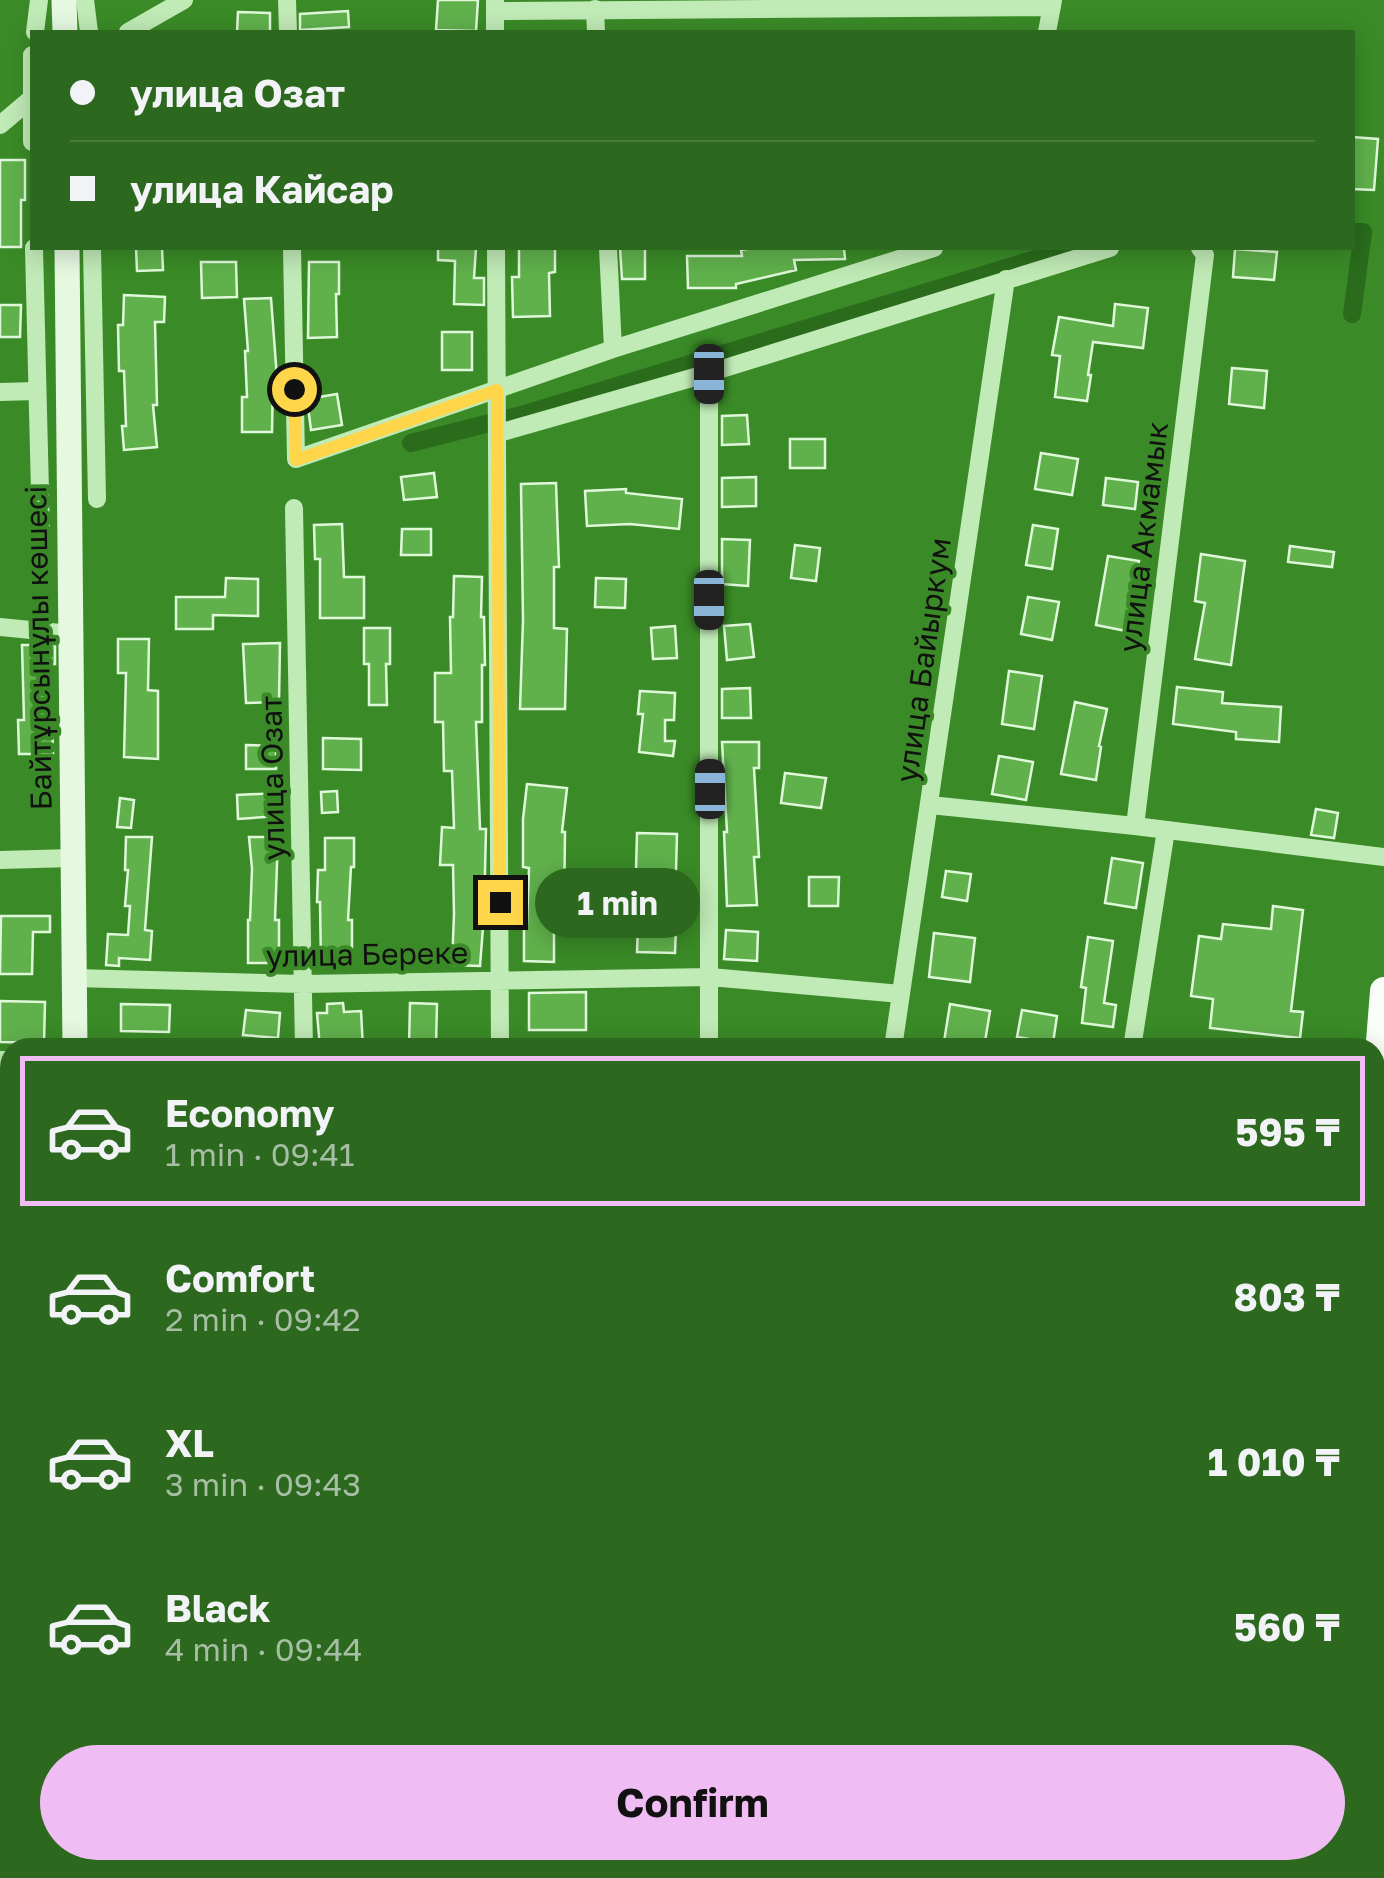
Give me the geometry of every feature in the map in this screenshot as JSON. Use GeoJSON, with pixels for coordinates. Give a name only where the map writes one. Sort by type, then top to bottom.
{"type":"FeatureCollection","features":[{"type":"Feature","properties":{"kind":"main road"},"geometry":{"type":"LineString","coordinates":[[64,0],[65,30]]}},
{"type":"Feature","properties":{"kind":"main road","name":"Байтұрсынұлы көшесі"},"geometry":{"type":"LineString","coordinates":[[67,250],[75,1038]]}},
{"type":"Feature","properties":{"kind":"main road"},"geometry":{"type":"LineString","coordinates":[[1380,1038],[1384,991]]}},
{"type":"Feature","properties":{"kind":"street"},"geometry":{"type":"LineString","coordinates":[[35,30],[39,0]]}},
{"type":"Feature","properties":{"kind":"street"},"geometry":{"type":"LineString","coordinates":[[86,0],[89,30]]}},
{"type":"Feature","properties":{"kind":"street"},"geometry":{"type":"LineString","coordinates":[[133,30],[184,0]]}},
{"type":"Feature","properties":{"kind":"street"},"geometry":{"type":"LineString","coordinates":[[287,0],[288,30]]}},
{"type":"Feature","properties":{"kind":"street"},"geometry":{"type":"LineString","coordinates":[[496,30],[495,5],[595,9],[1053,3],[1047,30]]}},
{"type":"Feature","properties":{"kind":"street"},"geometry":{"type":"LineString","coordinates":[[595,9],[596,30]]}},
{"type":"Feature","properties":{"kind":"street"},"geometry":{"type":"LineString","coordinates":[[2,124],[30,100]]}},
{"type":"Feature","properties":{"kind":"street"},"geometry":{"type":"LineString","coordinates":[[34,250],[40,533]]}},
{"type":"Feature","properties":{"kind":"street"},"geometry":{"type":"LineString","coordinates":[[92,250],[97,500]]}},
{"type":"Feature","properties":{"kind":"street"},"geometry":{"type":"LineString","coordinates":[[292,250],[296,460],[497,394],[614,350],[928,250]]}},
{"type":"Feature","properties":{"kind":"street"},"geometry":{"type":"LineString","coordinates":[[496,250],[500,1038]]}},
{"type":"Feature","properties":{"kind":"street"},"geometry":{"type":"LineString","coordinates":[[608,250],[614,350]]}},
{"type":"Feature","properties":{"kind":"street"},"geometry":{"type":"LineString","coordinates":[[499,433],[709,374],[1103,250]]}},
{"type":"Feature","properties":{"kind":"street","name":"улица Акмамык"},"geometry":{"type":"LineString","coordinates":[[1135,826],[1203,251]]}},
{"type":"Feature","properties":{"kind":"street","name":"улица Байыркум"},"geometry":{"type":"LineString","coordinates":[[894,1038],[1006,279]]}},
{"type":"Feature","properties":{"kind":"street"},"geometry":{"type":"LineString","coordinates":[[709,374],[710,1038]]}},
{"type":"Feature","properties":{"kind":"street"},"geometry":{"type":"LineString","coordinates":[[0,392],[36,391]]}},
{"type":"Feature","properties":{"kind":"street","name":"улица Озат"},"geometry":{"type":"LineString","coordinates":[[294,508],[304,1038]]}},
{"type":"Feature","properties":{"kind":"street"},"geometry":{"type":"LineString","coordinates":[[0,626],[71,634]]}},
{"type":"Feature","properties":{"kind":"street"},"geometry":{"type":"LineString","coordinates":[[930,806],[1135,826],[1384,857]]}},
{"type":"Feature","properties":{"kind":"street"},"geometry":{"type":"LineString","coordinates":[[1134,1038],[1166,830]]}},
{"type":"Feature","properties":{"kind":"street"},"geometry":{"type":"LineString","coordinates":[[0,860],[73,858]]}},
{"type":"Feature","properties":{"kind":"street","name":"улица Береке"},"geometry":{"type":"LineString","coordinates":[[74,978],[303,984],[710,978],[901,994]]}},
{"type":"Feature","properties":{"kind":"building"},"geometry":{"type":"Polygon","coordinates":[[[438,0],[478,0],[476,30],[436,30],[438,0]]]}},
{"type":"Feature","properties":{"kind":"building"},"geometry":{"type":"Polygon","coordinates":[[[348,11],[349,27],[300,30],[300,14],[348,11]]]}},
{"type":"Feature","properties":{"kind":"building"},"geometry":{"type":"Polygon","coordinates":[[[238,12],[270,13],[270,30],[237,30],[238,12]]]}},
{"type":"Feature","properties":{"kind":"building"},"geometry":{"type":"Polygon","coordinates":[[[1355,137],[1378,139],[1374,190],[1355,189],[1355,137]]]}},
{"type":"Feature","properties":{"kind":"building"},"geometry":{"type":"Polygon","coordinates":[[[0,160],[25,160],[21,247],[0,247],[0,160]]]}},
{"type":"Feature","properties":{"kind":"building"},"geometry":{"type":"Polygon","coordinates":[[[136,250],[162,250],[163,270],[137,271],[136,250]]]}},
{"type":"Feature","properties":{"kind":"building"},"geometry":{"type":"Polygon","coordinates":[[[438,250],[476,250],[474,278],[484,278],[484,305],[454,304],[455,261],[438,260],[438,250]]]}},
{"type":"Feature","properties":{"kind":"building"},"geometry":{"type":"Polygon","coordinates":[[[519,250],[555,250],[555,272],[549,273],[550,316],[513,317],[512,277],[519,277],[519,250]]]}},
{"type":"Feature","properties":{"kind":"building"},"geometry":{"type":"Polygon","coordinates":[[[620,250],[645,250],[645,279],[622,279],[620,250]]]}},
{"type":"Feature","properties":{"kind":"building"},"geometry":{"type":"Polygon","coordinates":[[[741,250],[844,250],[845,259],[794,260],[796,270],[736,284],[736,288],[688,288],[687,256],[742,256],[741,250]]]}},
{"type":"Feature","properties":{"kind":"building"},"geometry":{"type":"Polygon","coordinates":[[[1235,250],[1277,252],[1274,280],[1233,277],[1235,250]]]}},
{"type":"Feature","properties":{"kind":"building"},"geometry":{"type":"Polygon","coordinates":[[[201,262],[236,262],[237,297],[202,298],[201,262]]]}},
{"type":"Feature","properties":{"kind":"building"},"geometry":{"type":"Polygon","coordinates":[[[309,262],[339,262],[337,337],[308,338],[309,262]]]}},
{"type":"Feature","properties":{"kind":"building"},"geometry":{"type":"Polygon","coordinates":[[[124,295],[165,297],[164,322],[155,322],[157,405],[153,405],[157,447],[124,450],[124,371],[119,371],[118,325],[123,325],[124,295]]]}},
{"type":"Feature","properties":{"kind":"building"},"geometry":{"type":"Polygon","coordinates":[[[271,298],[277,378],[273,379],[272,432],[242,432],[248,351],[244,299],[271,298]]]}},
{"type":"Feature","properties":{"kind":"building"},"geometry":{"type":"Polygon","coordinates":[[[1115,304],[1148,308],[1143,348],[1093,342],[1087,401],[1055,397],[1060,356],[1052,355],[1059,317],[1113,326],[1115,304]]]}},
{"type":"Feature","properties":{"kind":"building"},"geometry":{"type":"Polygon","coordinates":[[[0,305],[21,305],[20,337],[0,337],[0,305]]]}},
{"type":"Feature","properties":{"kind":"building"},"geometry":{"type":"Polygon","coordinates":[[[442,332],[472,332],[472,370],[442,370],[442,332]]]}},
{"type":"Feature","properties":{"kind":"building"},"geometry":{"type":"Polygon","coordinates":[[[1232,368],[1267,371],[1264,408],[1229,404],[1232,368]]]}},
{"type":"Feature","properties":{"kind":"building"},"geometry":{"type":"Polygon","coordinates":[[[337,394],[342,425],[311,430],[307,399],[337,394]]]}},
{"type":"Feature","properties":{"kind":"building"},"geometry":{"type":"Polygon","coordinates":[[[747,415],[749,444],[722,445],[722,416],[747,415]]]}},
{"type":"Feature","properties":{"kind":"building"},"geometry":{"type":"Polygon","coordinates":[[[790,439],[825,439],[825,468],[790,468],[790,439]]]}},
{"type":"Feature","properties":{"kind":"building"},"geometry":{"type":"Polygon","coordinates":[[[1041,453],[1078,459],[1072,495],[1035,489],[1041,453]]]}},
{"type":"Feature","properties":{"kind":"building"},"geometry":{"type":"Polygon","coordinates":[[[434,473],[437,497],[404,500],[401,477],[434,473]]]}},
{"type":"Feature","properties":{"kind":"building"},"geometry":{"type":"Polygon","coordinates":[[[756,477],[756,506],[722,507],[722,478],[756,477]]]}},
{"type":"Feature","properties":{"kind":"building"},"geometry":{"type":"Polygon","coordinates":[[[1106,478],[1138,482],[1135,509],[1103,505],[1106,478]]]}},
{"type":"Feature","properties":{"kind":"building"},"geometry":{"type":"Polygon","coordinates":[[[556,483],[559,567],[554,567],[554,628],[567,629],[565,709],[520,709],[521,484],[556,483]]]}},
{"type":"Feature","properties":{"kind":"building"},"geometry":{"type":"Polygon","coordinates":[[[626,489],[626,493],[682,499],[679,529],[630,524],[587,526],[585,491],[626,489]]]}},
{"type":"Feature","properties":{"kind":"building"},"geometry":{"type":"Polygon","coordinates":[[[342,524],[344,577],[364,577],[364,618],[320,618],[320,559],[315,559],[314,525],[342,524]]]}},
{"type":"Feature","properties":{"kind":"building"},"geometry":{"type":"Polygon","coordinates":[[[1033,525],[1058,529],[1052,569],[1026,565],[1033,525]]]}},
{"type":"Feature","properties":{"kind":"building"},"geometry":{"type":"Polygon","coordinates":[[[402,529],[431,529],[431,555],[401,555],[402,529]]]}},
{"type":"Feature","properties":{"kind":"building"},"geometry":{"type":"Polygon","coordinates":[[[722,539],[750,540],[748,586],[722,584],[722,539]]]}},
{"type":"Feature","properties":{"kind":"building"},"geometry":{"type":"Polygon","coordinates":[[[795,545],[820,548],[816,581],[791,578],[795,545]]]}},
{"type":"Feature","properties":{"kind":"building"},"geometry":{"type":"Polygon","coordinates":[[[1290,546],[1334,552],[1332,567],[1288,562],[1290,546]]]}},
{"type":"Feature","properties":{"kind":"building"},"geometry":{"type":"Polygon","coordinates":[[[1201,554],[1245,561],[1231,665],[1195,659],[1205,603],[1195,601],[1201,554]]]}},
{"type":"Feature","properties":{"kind":"building"},"geometry":{"type":"Polygon","coordinates":[[[1108,556],[1139,561],[1126,631],[1096,625],[1108,556]]]}},
{"type":"Feature","properties":{"kind":"building"},"geometry":{"type":"Polygon","coordinates":[[[454,576],[482,577],[485,665],[482,722],[476,722],[480,829],[486,829],[480,966],[452,965],[453,865],[440,865],[442,827],[454,828],[452,771],[444,771],[443,722],[435,722],[435,673],[451,673],[454,576]]]}},
{"type":"Feature","properties":{"kind":"building"},"geometry":{"type":"Polygon","coordinates":[[[226,578],[258,579],[258,616],[213,615],[213,629],[176,629],[176,597],[225,597],[226,578]]]}},
{"type":"Feature","properties":{"kind":"building"},"geometry":{"type":"Polygon","coordinates":[[[596,578],[626,579],[625,608],[595,607],[596,578]]]}},
{"type":"Feature","properties":{"kind":"building"},"geometry":{"type":"Polygon","coordinates":[[[1028,597],[1059,602],[1052,640],[1021,634],[1028,597]]]}},
{"type":"Feature","properties":{"kind":"building"},"geometry":{"type":"Polygon","coordinates":[[[750,624],[754,657],[727,660],[724,626],[750,624]]]}},
{"type":"Feature","properties":{"kind":"building"},"geometry":{"type":"Polygon","coordinates":[[[675,626],[677,658],[653,659],[651,628],[675,626]]]}},
{"type":"Feature","properties":{"kind":"building"},"geometry":{"type":"Polygon","coordinates":[[[364,628],[390,628],[387,705],[369,705],[364,628]]]}},
{"type":"Feature","properties":{"kind":"building"},"geometry":{"type":"Polygon","coordinates":[[[118,639],[149,639],[148,690],[158,691],[158,759],[124,757],[126,673],[118,673],[118,639]]]}},
{"type":"Feature","properties":{"kind":"building"},"geometry":{"type":"Polygon","coordinates":[[[280,643],[279,702],[246,703],[243,644],[280,643]]]}},
{"type":"Feature","properties":{"kind":"building"},"geometry":{"type":"Polygon","coordinates":[[[22,645],[55,645],[55,664],[43,664],[45,719],[52,719],[53,754],[19,754],[18,720],[24,720],[22,645]]]}},
{"type":"Feature","properties":{"kind":"building"},"geometry":{"type":"Polygon","coordinates":[[[1009,671],[1042,676],[1034,729],[1002,724],[1009,671]]]}},
{"type":"Feature","properties":{"kind":"building"},"geometry":{"type":"Polygon","coordinates":[[[1177,687],[1223,692],[1222,703],[1281,707],[1279,742],[1236,739],[1236,732],[1173,724],[1177,687]]]}},
{"type":"Feature","properties":{"kind":"building"},"geometry":{"type":"Polygon","coordinates":[[[750,688],[751,718],[722,718],[722,689],[750,688]]]}},
{"type":"Feature","properties":{"kind":"building"},"geometry":{"type":"Polygon","coordinates":[[[640,691],[675,693],[674,720],[665,720],[665,741],[675,741],[673,756],[639,752],[643,714],[638,714],[640,691]]]}},
{"type":"Feature","properties":{"kind":"building"},"geometry":{"type":"Polygon","coordinates":[[[1075,702],[1107,709],[1096,780],[1061,774],[1075,702]]]}},
{"type":"Feature","properties":{"kind":"building"},"geometry":{"type":"Polygon","coordinates":[[[323,738],[361,739],[361,770],[323,769],[323,738]]]}},
{"type":"Feature","properties":{"kind":"building"},"geometry":{"type":"Polygon","coordinates":[[[722,742],[759,742],[759,768],[754,768],[759,857],[754,857],[757,905],[727,906],[722,742]]]}},
{"type":"Feature","properties":{"kind":"building"},"geometry":{"type":"Polygon","coordinates":[[[246,745],[276,746],[276,769],[246,769],[246,745]]]}},
{"type":"Feature","properties":{"kind":"building"},"geometry":{"type":"Polygon","coordinates":[[[999,756],[1033,762],[1026,800],[992,794],[999,756]]]}},
{"type":"Feature","properties":{"kind":"building"},"geometry":{"type":"Polygon","coordinates":[[[785,773],[826,778],[821,808],[781,803],[785,773]]]}},
{"type":"Feature","properties":{"kind":"building"},"geometry":{"type":"Polygon","coordinates":[[[527,784],[567,788],[562,832],[564,913],[554,912],[554,962],[524,961],[529,868],[523,867],[527,784]]]}},
{"type":"Feature","properties":{"kind":"building"},"geometry":{"type":"Polygon","coordinates":[[[337,791],[338,812],[322,813],[321,792],[337,791]]]}},
{"type":"Feature","properties":{"kind":"building"},"geometry":{"type":"Polygon","coordinates":[[[277,793],[278,816],[238,819],[237,795],[277,793]]]}},
{"type":"Feature","properties":{"kind":"building"},"geometry":{"type":"Polygon","coordinates":[[[120,798],[134,800],[131,828],[117,827],[120,798]]]}},
{"type":"Feature","properties":{"kind":"building"},"geometry":{"type":"Polygon","coordinates":[[[1316,809],[1338,813],[1334,838],[1311,835],[1316,809]]]}},
{"type":"Feature","properties":{"kind":"building"},"geometry":{"type":"Polygon","coordinates":[[[637,833],[677,834],[676,872],[636,871],[637,833]]]}},
{"type":"Feature","properties":{"kind":"building"},"geometry":{"type":"Polygon","coordinates":[[[126,837],[152,837],[145,930],[152,931],[150,960],[119,958],[119,966],[106,965],[108,934],[128,935],[126,837]]]}},
{"type":"Feature","properties":{"kind":"building"},"geometry":{"type":"Polygon","coordinates":[[[249,837],[278,837],[275,920],[279,920],[279,963],[248,963],[252,869],[249,837]]]}},
{"type":"Feature","properties":{"kind":"building"},"geometry":{"type":"Polygon","coordinates":[[[325,838],[354,838],[348,920],[352,920],[352,965],[321,965],[318,870],[325,870],[325,838]]]}},
{"type":"Feature","properties":{"kind":"building"},"geometry":{"type":"Polygon","coordinates":[[[1112,858],[1143,863],[1136,908],[1105,903],[1112,858]]]}},
{"type":"Feature","properties":{"kind":"building"},"geometry":{"type":"Polygon","coordinates":[[[946,871],[971,874],[967,901],[942,897],[946,871]]]}},
{"type":"Feature","properties":{"kind":"building"},"geometry":{"type":"Polygon","coordinates":[[[809,877],[839,877],[838,906],[809,906],[809,877]]]}},
{"type":"Feature","properties":{"kind":"building"},"geometry":{"type":"Polygon","coordinates":[[[1273,906],[1303,910],[1291,1011],[1303,1012],[1300,1038],[1210,1028],[1213,999],[1191,996],[1199,936],[1221,939],[1223,924],[1271,929],[1273,906]]]}},
{"type":"Feature","properties":{"kind":"building"},"geometry":{"type":"Polygon","coordinates":[[[1,916],[50,916],[50,932],[33,932],[32,974],[0,974],[1,916]]]}},
{"type":"Feature","properties":{"kind":"building"},"geometry":{"type":"Polygon","coordinates":[[[638,925],[676,927],[675,953],[637,952],[638,925]]]}},
{"type":"Feature","properties":{"kind":"building"},"geometry":{"type":"Polygon","coordinates":[[[726,930],[758,932],[757,961],[724,959],[726,930]]]}},
{"type":"Feature","properties":{"kind":"building"},"geometry":{"type":"Polygon","coordinates":[[[934,933],[975,938],[970,982],[929,977],[934,933]]]}},
{"type":"Feature","properties":{"kind":"building"},"geometry":{"type":"Polygon","coordinates":[[[1088,937],[1113,941],[1104,1003],[1116,1005],[1113,1027],[1082,1023],[1086,988],[1081,987],[1088,937]]]}},
{"type":"Feature","properties":{"kind":"building"},"geometry":{"type":"Polygon","coordinates":[[[586,992],[586,1030],[529,1030],[529,993],[586,992]]]}},
{"type":"Feature","properties":{"kind":"building"},"geometry":{"type":"Polygon","coordinates":[[[0,1001],[45,1002],[44,1038],[0,1038],[0,1001]]]}},
{"type":"Feature","properties":{"kind":"building"},"geometry":{"type":"Polygon","coordinates":[[[343,1003],[344,1012],[361,1011],[362,1038],[319,1038],[317,1013],[327,1013],[327,1004],[343,1003]]]}},
{"type":"Feature","properties":{"kind":"building"},"geometry":{"type":"Polygon","coordinates":[[[410,1003],[437,1004],[436,1038],[409,1038],[410,1003]]]}},
{"type":"Feature","properties":{"kind":"building"},"geometry":{"type":"Polygon","coordinates":[[[121,1004],[170,1005],[169,1032],[121,1031],[121,1004]]]}},
{"type":"Feature","properties":{"kind":"building"},"geometry":{"type":"Polygon","coordinates":[[[950,1004],[990,1011],[986,1038],[945,1038],[950,1004]]]}},
{"type":"Feature","properties":{"kind":"building"},"geometry":{"type":"Polygon","coordinates":[[[246,1010],[280,1013],[278,1038],[243,1035],[246,1010]]]}},
{"type":"Feature","properties":{"kind":"building"},"geometry":{"type":"Polygon","coordinates":[[[1022,1010],[1057,1016],[1054,1038],[1017,1037],[1022,1010]]]}},
{"type":"Feature","properties":{"kind":"waterway"},"geometry":{"type":"LineString","coordinates":[[1352,314],[1363,232],[1355,232]]}},
{"type":"Feature","properties":{"kind":"waterway"},"geometry":{"type":"LineString","coordinates":[[411,443],[521,415],[1065,250]]}},
{"type":"Feature","properties":{"kind":"route"},"geometry":{"type":"LineString","coordinates":[[294,389],[296,460],[497,390],[500,902]]}}]}
